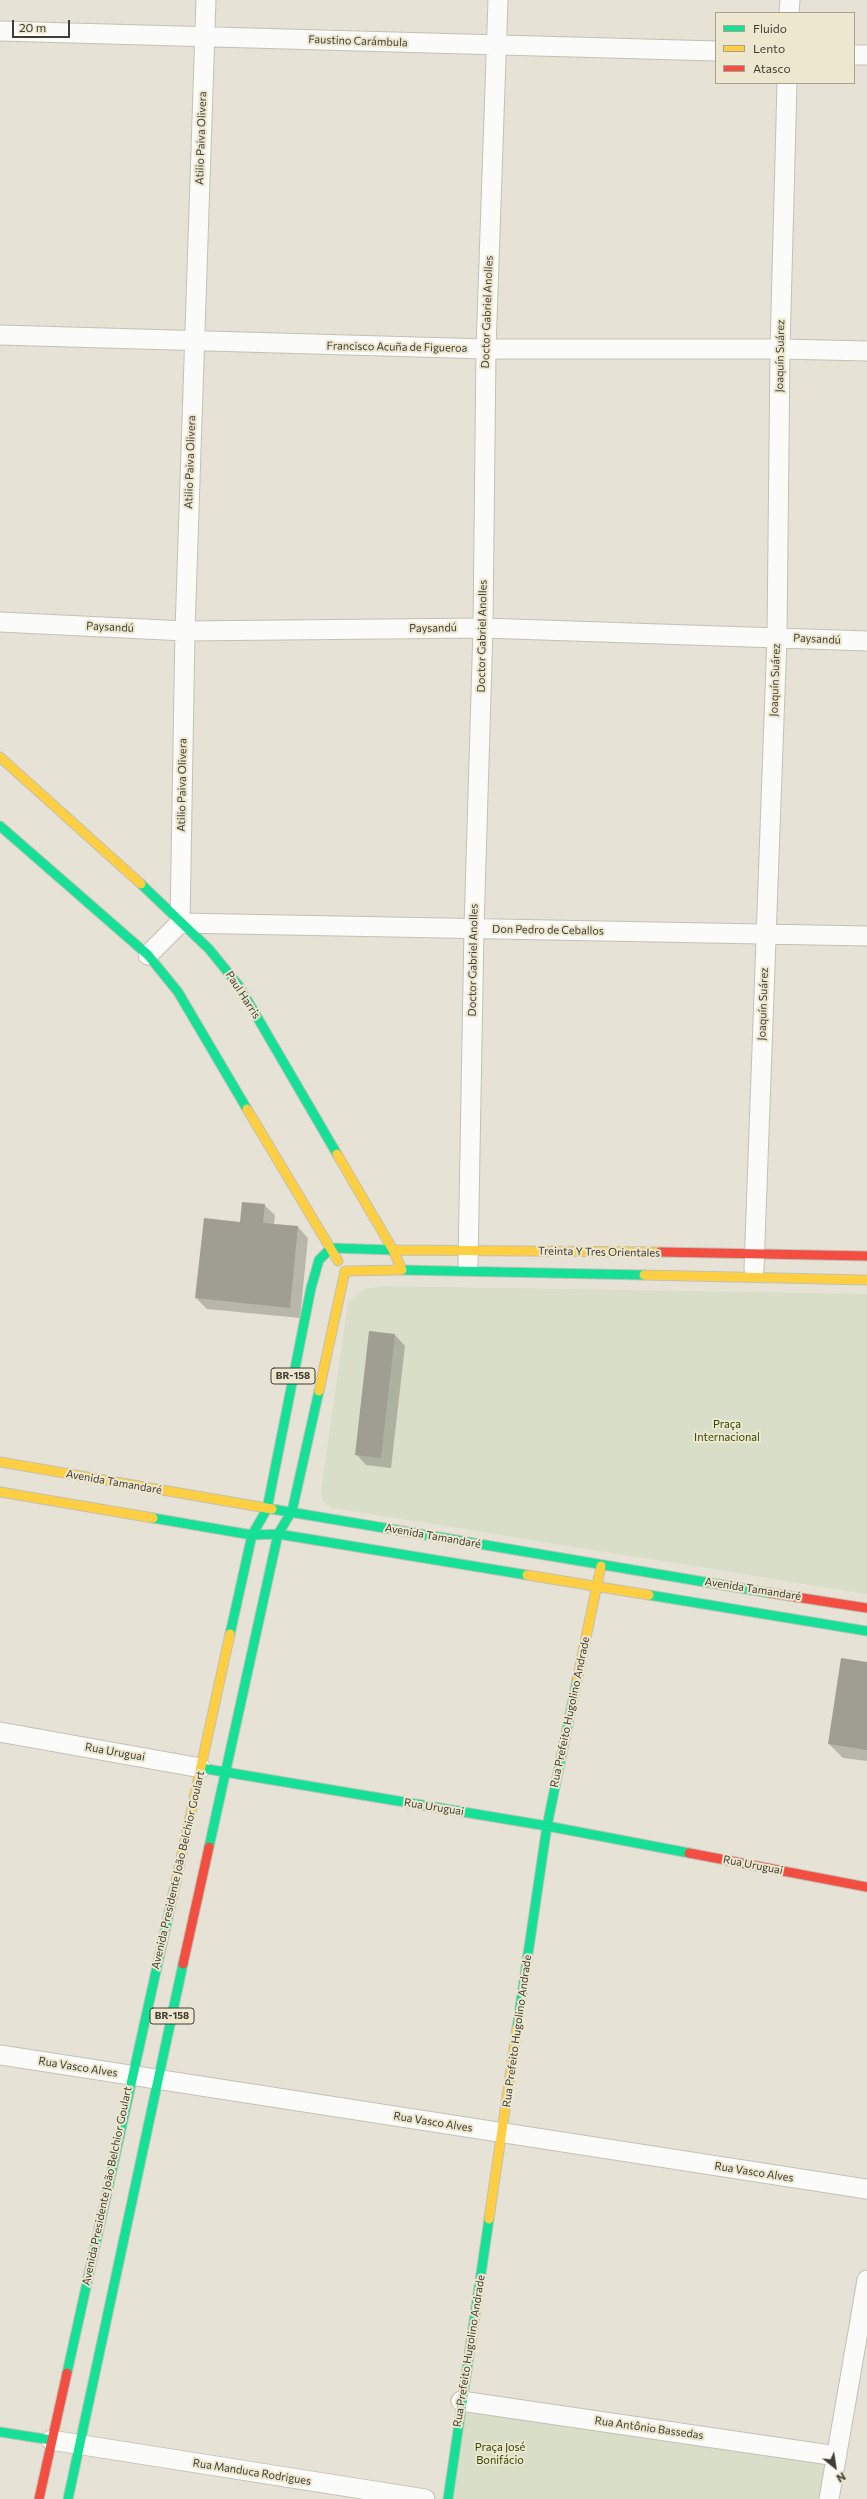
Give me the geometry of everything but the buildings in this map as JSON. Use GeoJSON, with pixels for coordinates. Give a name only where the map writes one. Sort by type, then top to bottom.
{"type":"FeatureCollection","features":[{"type":"Feature","properties":{"kind":"main road","name":"Paul Harris"},"geometry":{"type":"LineString","coordinates":[[0,757],[140,883],[180,923],[209,949],[239,986],[393,1250],[402,1270]]}},
{"type":"Feature","properties":{"kind":"main road"},"geometry":{"type":"LineString","coordinates":[[0,826],[148,955],[178,992],[345,1271]]}},
{"type":"Feature","properties":{"kind":"main road","name":"Treinta Y Tres Orientales"},"geometry":{"type":"LineString","coordinates":[[331,1248],[867,1256]]}},
{"type":"Feature","properties":{"kind":"main road","name":"Avenida Presidente João Belchior Goulart"},"geometry":{"type":"LineString","coordinates":[[39,2499],[131,2076],[252,1535],[267,1509],[311,1288],[319,1260],[331,1248]]}},
{"type":"Feature","properties":{"kind":"main road","name":"Treinta Y Tres Orientales"},"geometry":{"type":"LineString","coordinates":[[345,1271],[402,1270],[867,1280]]}},
{"type":"Feature","properties":{"kind":"main road","name":"BR-158"},"geometry":{"type":"LineString","coordinates":[[68,2499],[278,1534],[292,1511],[345,1271]]}},
{"type":"Feature","properties":{"kind":"main road","name":"Avenida Tamandaré"},"geometry":{"type":"LineString","coordinates":[[0,1462],[267,1509],[292,1511],[601,1566],[867,1608]]}},
{"type":"Feature","properties":{"kind":"main road"},"geometry":{"type":"LineString","coordinates":[[0,1492],[252,1535],[278,1534],[867,1631]]}},
{"type":"Feature","properties":{"kind":"main road","name":"Rua Prefeito Hugolino Andrade"},"geometry":{"type":"LineString","coordinates":[[448,2499],[461,2401],[547,1826],[601,1566]]}},
{"type":"Feature","properties":{"kind":"main road","name":"Rua Uruguai"},"geometry":{"type":"LineString","coordinates":[[201,1768],[547,1826],[867,1887]]}},
{"type":"Feature","properties":{"kind":"main road"},"geometry":{"type":"LineString","coordinates":[[0,2432],[51,2440]]}},
{"type":"Feature","properties":{"kind":"street","name":"Atilio Paiva Olivera"},"geometry":{"type":"LineString","coordinates":[[180,923],[185,631],[193,343],[206,0]]}},
{"type":"Feature","properties":{"kind":"street","name":"Doctor Gabriel Anolles"},"geometry":{"type":"LineString","coordinates":[[468,1272],[474,928],[483,628],[486,349],[498,0]]}},
{"type":"Feature","properties":{"kind":"street"},"geometry":{"type":"LineString","coordinates":[[789,12],[790,0]]}},
{"type":"Feature","properties":{"kind":"street","name":"Faustino Carámbula"},"geometry":{"type":"LineString","coordinates":[[0,31],[715,51]]}},
{"type":"Feature","properties":{"kind":"street"},"geometry":{"type":"LineString","coordinates":[[855,55],[867,55]]}},
{"type":"Feature","properties":{"kind":"street","name":"Joaquín Suárez"},"geometry":{"type":"LineString","coordinates":[[754,1277],[777,637],[780,349],[787,84]]}},
{"type":"Feature","properties":{"kind":"street","name":"Francisco Acuña de Figueroa"},"geometry":{"type":"LineString","coordinates":[[0,336],[193,343],[486,349],[780,349],[867,351]]}},
{"type":"Feature","properties":{"kind":"street","name":"Paysandú"},"geometry":{"type":"LineString","coordinates":[[0,622],[185,631],[483,628],[867,641]]}},
{"type":"Feature","properties":{"kind":"street"},"geometry":{"type":"LineString","coordinates":[[148,955],[180,923]]}},
{"type":"Feature","properties":{"kind":"street","name":"Don Pedro de Ceballos"},"geometry":{"type":"LineString","coordinates":[[180,923],[867,936]]}},
{"type":"Feature","properties":{"kind":"street","name":"Rua Uruguai"},"geometry":{"type":"LineString","coordinates":[[0,1732],[201,1768]]}},
{"type":"Feature","properties":{"kind":"street","name":"Rua Vasco Alves"},"geometry":{"type":"LineString","coordinates":[[0,2055],[867,2189]]}},
{"type":"Feature","properties":{"kind":"street"},"geometry":{"type":"LineString","coordinates":[[830,2499],[867,2280]]}},
{"type":"Feature","properties":{"kind":"street","name":"Rua Antônio Bassedas"},"geometry":{"type":"LineString","coordinates":[[461,2401],[837,2456]]}},
{"type":"Feature","properties":{"kind":"street","name":"Rua Manduca Rodrigues"},"geometry":{"type":"LineString","coordinates":[[51,2440],[425,2499]]}},
{"type":"Feature","properties":{"kind":"green space","name":"Praça Internacional"},"geometry":{"type":"Polygon","coordinates":[[[382,1286],[867,1294],[867,1594],[333,1508],[323,1502],[321,1491],[348,1302],[365,1289],[382,1286]]]}},
{"type":"Feature","properties":{"kind":"green space","name":"Praça José Bonifácio"},"geometry":{"type":"Polygon","coordinates":[[[461,2401],[837,2456],[829,2499],[448,2499],[461,2401]]]}},
{"type":"Feature","properties":{"kind":"traffic: fast"},"geometry":{"type":"LineString","coordinates":[[0,826],[148,955],[178,992],[247,1109]]}},
{"type":"Feature","properties":{"kind":"traffic: fast"},"geometry":{"type":"LineString","coordinates":[[141,884],[209,949],[239,986],[337,1154]]}},
{"type":"Feature","properties":{"kind":"traffic: fast"},"geometry":{"type":"LineString","coordinates":[[331,1248],[393,1250]]}},
{"type":"Feature","properties":{"kind":"traffic: fast"},"geometry":{"type":"LineString","coordinates":[[230,1634],[252,1535],[267,1509],[311,1288],[319,1260],[331,1248]]}},
{"type":"Feature","properties":{"kind":"traffic: fast"},"geometry":{"type":"LineString","coordinates":[[402,1270],[644,1275]]}},
{"type":"Feature","properties":{"kind":"traffic: fast"},"geometry":{"type":"LineString","coordinates":[[209,1847],[278,1534],[292,1511],[319,1391]]}},
{"type":"Feature","properties":{"kind":"traffic: fast"},"geometry":{"type":"LineString","coordinates":[[272,1509],[770,1593]]}},
{"type":"Feature","properties":{"kind":"traffic: fast"},"geometry":{"type":"LineString","coordinates":[[153,1518],[252,1535],[278,1534],[527,1575]]}},
{"type":"Feature","properties":{"kind":"traffic: fast"},"geometry":{"type":"LineString","coordinates":[[649,1595],[867,1631]]}},
{"type":"Feature","properties":{"kind":"traffic: fast"},"geometry":{"type":"LineString","coordinates":[[517,2028],[547,1826],[577,1680]]}},
{"type":"Feature","properties":{"kind":"traffic: fast"},"geometry":{"type":"LineString","coordinates":[[201,1768],[547,1826],[689,1853]]}},
{"type":"Feature","properties":{"kind":"traffic: fast"},"geometry":{"type":"LineString","coordinates":[[67,2373],[176,1881]]}},
{"type":"Feature","properties":{"kind":"traffic: fast"},"geometry":{"type":"LineString","coordinates":[[68,2499],[183,1964]]}},
{"type":"Feature","properties":{"kind":"traffic: fast"},"geometry":{"type":"LineString","coordinates":[[448,2499],[489,2219]]}},
{"type":"Feature","properties":{"kind":"traffic: fast"},"geometry":{"type":"LineString","coordinates":[[0,2432],[51,2440]]}},
{"type":"Feature","properties":{"kind":"traffic: slow"},"geometry":{"type":"LineString","coordinates":[[0,757],[141,884]]}},
{"type":"Feature","properties":{"kind":"traffic: slow"},"geometry":{"type":"LineString","coordinates":[[247,1109],[338,1261]]}},
{"type":"Feature","properties":{"kind":"traffic: slow"},"geometry":{"type":"LineString","coordinates":[[337,1154],[393,1250],[402,1270],[345,1271]]}},
{"type":"Feature","properties":{"kind":"traffic: slow"},"geometry":{"type":"LineString","coordinates":[[393,1250],[660,1252]]}},
{"type":"Feature","properties":{"kind":"traffic: slow"},"geometry":{"type":"LineString","coordinates":[[319,1391],[345,1271]]}},
{"type":"Feature","properties":{"kind":"traffic: slow"},"geometry":{"type":"LineString","coordinates":[[644,1275],[867,1280]]}},
{"type":"Feature","properties":{"kind":"traffic: slow"},"geometry":{"type":"LineString","coordinates":[[0,1462],[272,1509]]}},
{"type":"Feature","properties":{"kind":"traffic: slow"},"geometry":{"type":"LineString","coordinates":[[0,1492],[153,1518]]}},
{"type":"Feature","properties":{"kind":"traffic: slow"},"geometry":{"type":"LineString","coordinates":[[577,1680],[601,1566]]}},
{"type":"Feature","properties":{"kind":"traffic: slow"},"geometry":{"type":"LineString","coordinates":[[527,1575],[649,1595]]}},
{"type":"Feature","properties":{"kind":"traffic: slow"},"geometry":{"type":"LineString","coordinates":[[176,1881],[230,1634]]}},
{"type":"Feature","properties":{"kind":"traffic: slow"},"geometry":{"type":"LineString","coordinates":[[489,2219],[517,2028]]}},
{"type":"Feature","properties":{"kind":"traffic: jam"},"geometry":{"type":"LineString","coordinates":[[660,1252],[867,1256]]}},
{"type":"Feature","properties":{"kind":"traffic: jam"},"geometry":{"type":"LineString","coordinates":[[770,1593],[867,1608]]}},
{"type":"Feature","properties":{"kind":"traffic: jam"},"geometry":{"type":"LineString","coordinates":[[183,1964],[209,1847]]}},
{"type":"Feature","properties":{"kind":"traffic: jam"},"geometry":{"type":"LineString","coordinates":[[689,1853],[867,1887]]}},
{"type":"Feature","properties":{"kind":"traffic: jam"},"geometry":{"type":"LineString","coordinates":[[39,2499],[67,2373]]}}]}
